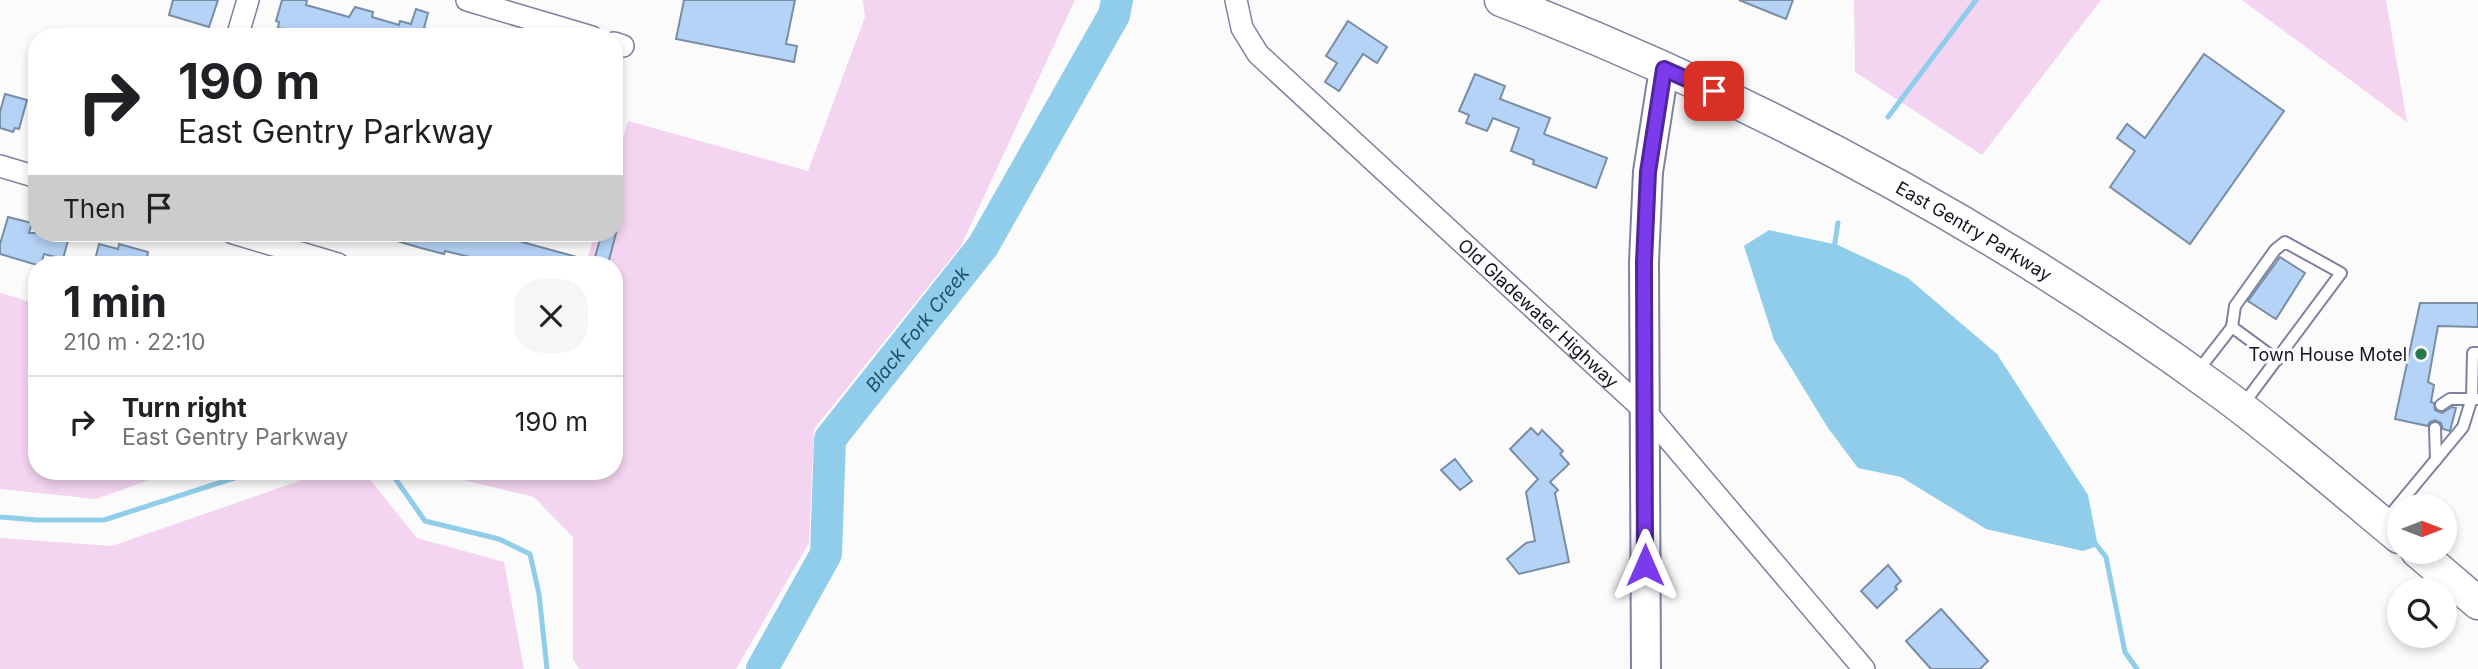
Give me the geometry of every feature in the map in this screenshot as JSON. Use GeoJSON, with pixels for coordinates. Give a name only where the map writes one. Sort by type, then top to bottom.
{"type":"FeatureCollection","features":[{"type":"Feature","properties":{"kind":"main road","name":"East Gentry Parkway"},"geometry":{"type":"LineString","coordinates":[[1501,0],[1570,27],[1714,91],[1919,197],[2069,289],[2195,374],[2387,527]]}},
{"type":"Feature","properties":{"kind":"main road"},"geometry":{"type":"LineString","coordinates":[[2432,564],[2478,603]]}},
{"type":"Feature","properties":{"kind":"street"},"geometry":{"type":"LineString","coordinates":[[240,28],[248,0]]}},
{"type":"Feature","properties":{"kind":"street"},"geometry":{"type":"LineString","coordinates":[[467,0],[562,28]]}},
{"type":"Feature","properties":{"kind":"street","name":"Old Gladewater Highway"},"geometry":{"type":"LineString","coordinates":[[1236,0],[1242,28],[1268,65],[1644,410],[1864,669]]}},
{"type":"Feature","properties":{"kind":"street"},"geometry":{"type":"LineString","coordinates":[[1646,669],[1644,262],[1648,172],[1664,69]]}},
{"type":"Feature","properties":{"kind":"street"},"geometry":{"type":"LineString","coordinates":[[0,166],[28,174]]}},
{"type":"Feature","properties":{"kind":"street"},"geometry":{"type":"LineString","coordinates":[[263,242],[311,256]]}},
{"type":"Feature","properties":{"kind":"lane"},"geometry":{"type":"LineString","coordinates":[[2195,374],[2232,327],[2235,306],[2275,250],[2285,242],[2341,273],[2241,408]]}},
{"type":"Feature","properties":{"kind":"lane"},"geometry":{"type":"LineString","coordinates":[[2232,327],[2277,360]]}},
{"type":"Feature","properties":{"kind":"lane"},"geometry":{"type":"LineString","coordinates":[[2414,494],[2436,460],[2463,427],[2475,399],[2473,353],[2478,353]]}},
{"type":"Feature","properties":{"kind":"lane"},"geometry":{"type":"LineString","coordinates":[[2441,405],[2450,399],[2475,399]]}},
{"type":"Feature","properties":{"kind":"lane"},"geometry":{"type":"LineString","coordinates":[[2435,428],[2436,460]]}},
{"type":"Feature","properties":{"kind":"shaded area"},"geometry":{"type":"Polygon","coordinates":[[[863,0],[1075,0],[961,246],[814,429],[809,543],[736,669],[579,669],[573,659],[573,537],[534,497],[463,480],[623,480],[623,256],[588,256],[592,242],[623,242],[623,138],[628,121],[808,171],[865,17],[863,0]]]}},
{"type":"Feature","properties":{"kind":"shaded area"},"geometry":{"type":"Polygon","coordinates":[[[1854,0],[2101,0],[1982,155],[1855,72],[1854,0]]]}},
{"type":"Feature","properties":{"kind":"shaded area"},"geometry":{"type":"Polygon","coordinates":[[[2242,0],[2386,0],[2407,122],[2242,0]]]}},
{"type":"Feature","properties":{"kind":"shaded area"},"geometry":{"type":"Polygon","coordinates":[[[0,293],[28,301],[28,480],[150,480],[96,499],[0,489],[0,293]]]}},
{"type":"Feature","properties":{"kind":"shaded area"},"geometry":{"type":"Polygon","coordinates":[[[302,480],[370,480],[417,538],[504,562],[524,669],[0,669],[0,538],[112,546],[302,480]]]}},
{"type":"Feature","properties":{"kind":"water"},"geometry":{"type":"Polygon","coordinates":[[[1769,230],[1838,245],[1908,278],[1997,354],[2088,495],[2098,546],[2083,551],[1986,529],[1901,477],[1858,468],[1828,428],[1774,340],[1744,246],[1769,230]]]}},
{"type":"Feature","properties":{"kind":"building"},"geometry":{"type":"Polygon","coordinates":[[[173,0],[218,0],[209,27],[169,15],[173,0]]]}},
{"type":"Feature","properties":{"kind":"building"},"geometry":{"type":"Polygon","coordinates":[[[282,0],[307,0],[306,5],[349,17],[355,7],[373,12],[372,17],[399,25],[400,21],[411,24],[416,9],[428,13],[424,28],[278,28],[279,22],[276,21],[282,0]]]}},
{"type":"Feature","properties":{"kind":"building"},"geometry":{"type":"Polygon","coordinates":[[[684,0],[795,0],[786,44],[797,46],[794,62],[676,39],[684,0]]]}},
{"type":"Feature","properties":{"kind":"building"},"geometry":{"type":"Polygon","coordinates":[[[1739,0],[1793,0],[1786,19],[1739,0]]]}},
{"type":"Feature","properties":{"kind":"building"},"geometry":{"type":"Polygon","coordinates":[[[1348,21],[1387,47],[1377,63],[1363,54],[1339,91],[1325,82],[1337,63],[1326,56],[1348,21]]]}},
{"type":"Feature","properties":{"kind":"building"},"geometry":{"type":"Polygon","coordinates":[[[2204,54],[2284,111],[2190,244],[2110,187],[2135,151],[2117,138],[2127,124],[2145,138],[2204,54]]]}},
{"type":"Feature","properties":{"kind":"building"},"geometry":{"type":"Polygon","coordinates":[[[1475,74],[1505,86],[1500,99],[1550,118],[1544,134],[1607,158],[1596,188],[1533,164],[1534,160],[1511,151],[1519,128],[1493,118],[1487,131],[1466,123],[1469,115],[1459,111],[1475,74]]]}},
{"type":"Feature","properties":{"kind":"building"},"geometry":{"type":"Polygon","coordinates":[[[5,94],[27,100],[19,129],[15,128],[13,132],[0,128],[0,112],[5,94]]]}},
{"type":"Feature","properties":{"kind":"building"},"geometry":{"type":"Polygon","coordinates":[[[8,217],[28,222],[28,242],[68,242],[64,256],[28,256],[28,262],[0,254],[0,244],[8,217]]]}},
{"type":"Feature","properties":{"kind":"building"},"geometry":{"type":"Polygon","coordinates":[[[400,242],[522,242],[573,256],[466,256],[400,242]]]}},
{"type":"Feature","properties":{"kind":"building"},"geometry":{"type":"Polygon","coordinates":[[[599,242],[614,242],[610,256],[595,256],[599,242]]]}},
{"type":"Feature","properties":{"kind":"building"},"geometry":{"type":"Polygon","coordinates":[[[99,244],[118,249],[119,244],[148,252],[147,256],[96,256],[99,244]]]}},
{"type":"Feature","properties":{"kind":"building"},"geometry":{"type":"Polygon","coordinates":[[[2280,257],[2305,273],[2276,319],[2248,301],[2280,257]]]}},
{"type":"Feature","properties":{"kind":"building","name":"Town House Motel"},"geometry":{"type":"Polygon","coordinates":[[[2420,303],[2478,303],[2478,327],[2438,326],[2428,382],[2434,385],[2431,402],[2434,403],[2435,410],[2442,413],[2452,407],[2456,408],[2450,431],[2443,429],[2441,423],[2435,420],[2428,426],[2395,419],[2420,303]]]}},
{"type":"Feature","properties":{"kind":"building"},"geometry":{"type":"Polygon","coordinates":[[[1531,428],[1538,435],[1542,430],[1563,451],[1560,454],[1569,464],[1550,482],[1558,490],[1555,493],[1569,562],[1519,574],[1507,559],[1526,543],[1535,541],[1526,492],[1538,479],[1510,449],[1531,428]]]}},
{"type":"Feature","properties":{"kind":"building"},"geometry":{"type":"Polygon","coordinates":[[[1455,459],[1472,481],[1460,490],[1441,470],[1455,459]]]}},
{"type":"Feature","properties":{"kind":"building"},"geometry":{"type":"Polygon","coordinates":[[[1888,565],[1901,581],[1895,587],[1897,589],[1877,608],[1861,591],[1888,565]]]}},
{"type":"Feature","properties":{"kind":"building"},"geometry":{"type":"Polygon","coordinates":[[[1941,609],[1988,661],[1980,669],[1931,669],[1906,641],[1941,609]]]}},
{"type":"Feature","properties":{"kind":"waterway","name":"Black Fork Creek"},"geometry":{"type":"LineString","coordinates":[[762,669],[826,554],[830,439],[983,246],[1114,15],[1117,0]]}},
{"type":"Feature","properties":{"kind":"waterway"},"geometry":{"type":"LineString","coordinates":[[1888,117],[1976,0]]}},
{"type":"Feature","properties":{"kind":"waterway"},"geometry":{"type":"LineString","coordinates":[[1834,248],[1838,223]]}},
{"type":"Feature","properties":{"kind":"waterway"},"geometry":{"type":"LineString","coordinates":[[0,517],[104,520],[228,480]]}},
{"type":"Feature","properties":{"kind":"waterway"},"geometry":{"type":"LineString","coordinates":[[396,480],[425,521],[499,539],[530,554],[539,594],[547,669]]}},
{"type":"Feature","properties":{"kind":"waterway"},"geometry":{"type":"LineString","coordinates":[[2094,542],[2106,557],[2125,652],[2137,669]]}},
{"type":"Feature","properties":{"kind":"place","name":"Town House Motel"},"geometry":{"type":"Point","coordinates":[2421,354]}},
{"type":"Feature","properties":{"kind":"route"},"geometry":{"type":"LineString","coordinates":[[1645,565],[1644,262],[1648,172],[1664,69],[1714,91]]}}]}
